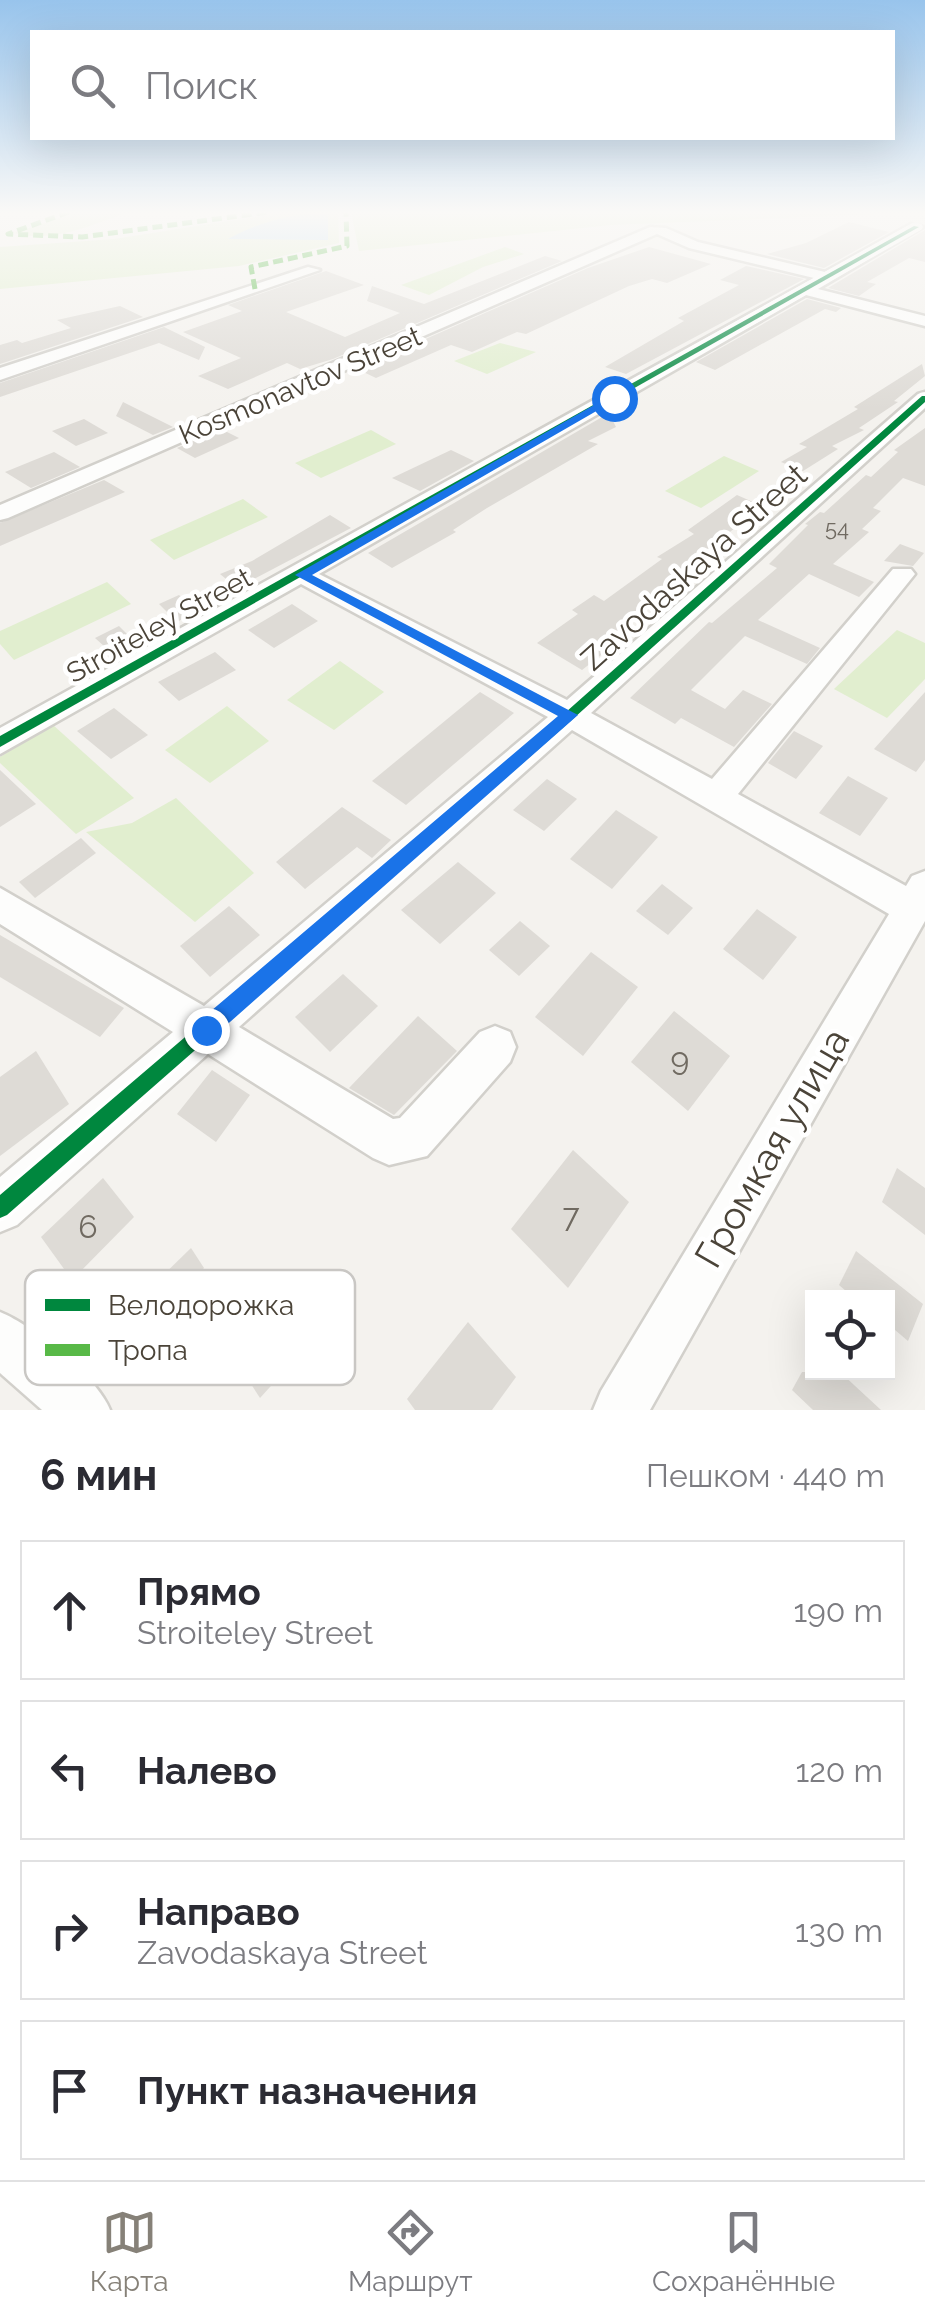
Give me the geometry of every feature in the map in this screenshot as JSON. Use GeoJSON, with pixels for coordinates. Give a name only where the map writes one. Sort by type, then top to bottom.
{"type":"FeatureCollection","features":[{"type":"Feature","properties":{"kind":"street"},"geometry":{"type":"LineString","coordinates":[[0,374],[290,278]]}},
{"type":"Feature","properties":{"kind":"street","name":"Kosmonavtov Street"},"geometry":{"type":"LineString","coordinates":[[0,513],[551,278]]}},
{"type":"Feature","properties":{"kind":"street","name":"Stroiteley Street"},"geometry":{"type":"LineString","coordinates":[[0,742],[302,575],[821,278]]}},
{"type":"Feature","properties":{"kind":"street"},"geometry":{"type":"LineString","coordinates":[[800,289],[925,320]]}},
{"type":"Feature","properties":{"kind":"street","name":"Zavodaskaya Street"},"geometry":{"type":"LineString","coordinates":[[0,1208],[570,715],[925,398]]}},
{"type":"Feature","properties":{"kind":"street"},"geometry":{"type":"LineString","coordinates":[[716,797],[902,574]]}},
{"type":"Feature","properties":{"kind":"street"},"geometry":{"type":"LineString","coordinates":[[302,575],[570,715],[716,797],[918,898]]}},
{"type":"Feature","properties":{"kind":"street","name":"Громкая улица"},"geometry":{"type":"LineString","coordinates":[[620,1410],[918,898]]}},
{"type":"Feature","properties":{"kind":"street"},"geometry":{"type":"LineString","coordinates":[[0,904],[388,1142],[411,1140],[495,1048]]}},
{"type":"Feature","properties":{"kind":"street"},"geometry":{"type":"LineString","coordinates":[[0,1338],[25,1360]]}},
{"type":"Feature","properties":{"kind":"street"},"geometry":{"type":"LineString","coordinates":[[54,1385],[83,1410]]}},
{"type":"Feature","properties":{"kind":"green space"},"geometry":{"type":"Polygon","coordinates":[[[0,278],[116,278],[0,289],[0,278]]]}},
{"type":"Feature","properties":{"kind":"green space"},"geometry":{"type":"Polygon","coordinates":[[[421,278],[462,278],[429,295],[401,285],[421,278]]]}},
{"type":"Feature","properties":{"kind":"green space"},"geometry":{"type":"Polygon","coordinates":[[[500,343],[536,352],[487,374],[454,361],[500,343]]]}},
{"type":"Feature","properties":{"kind":"green space"},"geometry":{"type":"Polygon","coordinates":[[[371,430],[396,444],[321,478],[295,463],[371,430]]]}},
{"type":"Feature","properties":{"kind":"green space"},"geometry":{"type":"Polygon","coordinates":[[[724,456],[759,471],[701,508],[665,491],[724,456]]]}},
{"type":"Feature","properties":{"kind":"green space"},"geometry":{"type":"Polygon","coordinates":[[[243,499],[268,517],[174,560],[150,540],[243,499]]]}},
{"type":"Feature","properties":{"kind":"green space"},"geometry":{"type":"Polygon","coordinates":[[[107,582],[131,604],[14,660],[0,644],[0,631],[107,582]]]}},
{"type":"Feature","properties":{"kind":"green space"},"geometry":{"type":"Polygon","coordinates":[[[897,630],[925,643],[925,679],[887,718],[834,689],[897,630]]]}},
{"type":"Feature","properties":{"kind":"green space"},"geometry":{"type":"Polygon","coordinates":[[[340,661],[384,692],[334,730],[287,700],[340,661]]]}},
{"type":"Feature","properties":{"kind":"green space"},"geometry":{"type":"Polygon","coordinates":[[[227,706],[269,741],[210,783],[165,750],[227,706]]]}},
{"type":"Feature","properties":{"kind":"green space"},"geometry":{"type":"Polygon","coordinates":[[[53,725],[134,798],[76,834],[0,763],[0,757],[53,725]]]}},
{"type":"Feature","properties":{"kind":"green space"},"geometry":{"type":"Polygon","coordinates":[[[176,798],[254,873],[195,922],[86,832],[132,823],[176,798]]]}},
{"type":"Feature","properties":{"kind":"building"},"geometry":{"type":"Polygon","coordinates":[[[306,278],[344,278],[364,285],[286,312],[345,337],[400,313],[367,301],[372,286],[424,304],[490,278],[523,278],[333,359],[300,369],[287,363],[228,389],[198,376],[241,358],[183,332],[242,311],[228,305],[306,278]]]}},
{"type":"Feature","properties":{"kind":"building"},"geometry":{"type":"Polygon","coordinates":[[[566,278],[679,278],[667,283],[652,279],[629,286],[526,334],[517,332],[472,352],[451,345],[376,378],[357,369],[566,278]]]}},
{"type":"Feature","properties":{"kind":"building"},"geometry":{"type":"Polygon","coordinates":[[[845,278],[874,278],[867,282],[876,284],[859,296],[828,288],[845,278]]]}},
{"type":"Feature","properties":{"kind":"building"},"geometry":{"type":"Polygon","coordinates":[[[804,279],[626,374],[605,367],[684,321],[678,318],[739,285],[720,280],[804,279]]]}},
{"type":"Feature","properties":{"kind":"building"},"geometry":{"type":"Polygon","coordinates":[[[807,299],[841,308],[836,312],[825,309],[715,370],[696,362],[807,299]]]}},
{"type":"Feature","properties":{"kind":"building"},"geometry":{"type":"Polygon","coordinates":[[[120,306],[143,317],[0,364],[0,345],[17,340],[22,343],[71,328],[57,320],[120,306]]]}},
{"type":"Feature","properties":{"kind":"building"},"geometry":{"type":"Polygon","coordinates":[[[164,327],[205,347],[199,360],[159,343],[0,397],[0,383],[164,327]]]}},
{"type":"Feature","properties":{"kind":"building"},"geometry":{"type":"Polygon","coordinates":[[[922,364],[925,376],[894,401],[898,402],[859,428],[864,430],[832,446],[838,449],[803,471],[781,462],[807,447],[799,444],[922,364]]]}},
{"type":"Feature","properties":{"kind":"building"},"geometry":{"type":"Polygon","coordinates":[[[123,402],[173,427],[153,435],[116,416],[123,402]]]}},
{"type":"Feature","properties":{"kind":"building"},"geometry":{"type":"Polygon","coordinates":[[[609,413],[616,427],[588,441],[598,444],[487,508],[453,530],[456,532],[392,568],[368,553],[609,413]]]}},
{"type":"Feature","properties":{"kind":"building"},"geometry":{"type":"Polygon","coordinates":[[[84,419],[108,433],[76,446],[52,431],[84,419]]]}},
{"type":"Feature","properties":{"kind":"building"},"geometry":{"type":"Polygon","coordinates":[[[925,428],[925,486],[903,478],[873,508],[881,511],[862,529],[869,532],[833,564],[874,582],[859,597],[809,574],[758,620],[820,648],[807,664],[745,636],[691,690],[725,709],[743,690],[772,704],[734,747],[681,718],[675,724],[630,698],[709,622],[777,568],[769,564],[808,525],[805,524],[824,513],[866,475],[871,477],[898,452],[894,450],[925,428]]]}},
{"type":"Feature","properties":{"kind":"building"},"geometry":{"type":"Polygon","coordinates":[[[221,429],[239,438],[195,458],[177,448],[221,429]]]}},
{"type":"Feature","properties":{"kind":"building"},"geometry":{"type":"Polygon","coordinates":[[[451,450],[474,461],[420,491],[392,478],[451,450]]]}},
{"type":"Feature","properties":{"kind":"building"},"geometry":{"type":"Polygon","coordinates":[[[54,452],[80,467],[31,488],[5,472],[54,452]]]}},
{"type":"Feature","properties":{"kind":"building"},"geometry":{"type":"Polygon","coordinates":[[[104,480],[125,492],[0,546],[0,523],[104,480]]]}},
{"type":"Feature","properties":{"kind":"building"},"geometry":{"type":"Polygon","coordinates":[[[737,495],[762,506],[694,561],[699,564],[662,588],[669,591],[598,648],[605,652],[582,670],[537,643],[578,614],[572,610],[594,595],[604,601],[662,559],[657,557],[694,534],[688,530],[737,495]]]}},
{"type":"Feature","properties":{"kind":"building"},"geometry":{"type":"Polygon","coordinates":[[[330,515],[351,528],[237,588],[220,574],[252,561],[330,515]]]}},
{"type":"Feature","properties":{"kind":"building"},"geometry":{"type":"Polygon","coordinates":[[[900,544],[924,553],[913,566],[884,561],[900,544]]]}},
{"type":"Feature","properties":{"kind":"building"},"geometry":{"type":"Polygon","coordinates":[[[179,595],[197,611],[177,622],[159,604],[179,595]]]}},
{"type":"Feature","properties":{"kind":"building"},"geometry":{"type":"Polygon","coordinates":[[[292,604],[318,621],[274,648],[248,630],[292,604]]]}},
{"type":"Feature","properties":{"kind":"building"},"geometry":{"type":"Polygon","coordinates":[[[119,626],[137,644],[114,655],[95,638],[119,626]]]}},
{"type":"Feature","properties":{"kind":"building"},"geometry":{"type":"Polygon","coordinates":[[[215,652],[236,670],[179,701],[158,682],[215,652]]]}},
{"type":"Feature","properties":{"kind":"building"},"geometry":{"type":"Polygon","coordinates":[[[480,692],[514,713],[406,805],[372,781],[480,692]]]}},
{"type":"Feature","properties":{"kind":"building"},"geometry":{"type":"Polygon","coordinates":[[[925,692],[925,760],[916,772],[874,749],[925,692]]]}},
{"type":"Feature","properties":{"kind":"building"},"geometry":{"type":"Polygon","coordinates":[[[114,708],[148,735],[111,759],[77,731],[114,708]]]}},
{"type":"Feature","properties":{"kind":"building"},"geometry":{"type":"Polygon","coordinates":[[[794,731],[823,746],[796,779],[768,763],[794,731]]]}},
{"type":"Feature","properties":{"kind":"building"},"geometry":{"type":"Polygon","coordinates":[[[0,770],[36,804],[0,827],[0,770]]]}},
{"type":"Feature","properties":{"kind":"building"},"geometry":{"type":"Polygon","coordinates":[[[848,776],[888,798],[860,836],[819,813],[848,776]]]}},
{"type":"Feature","properties":{"kind":"building"},"geometry":{"type":"Polygon","coordinates":[[[547,779],[577,799],[544,831],[513,810],[547,779]]]}},
{"type":"Feature","properties":{"kind":"building"},"geometry":{"type":"Polygon","coordinates":[[[342,807],[391,840],[372,858],[357,847],[305,889],[276,862],[342,807]]]}},
{"type":"Feature","properties":{"kind":"building"},"geometry":{"type":"Polygon","coordinates":[[[616,810],[658,837],[612,889],[570,859],[616,810]]]}},
{"type":"Feature","properties":{"kind":"building"},"geometry":{"type":"Polygon","coordinates":[[[81,838],[96,853],[35,898],[19,882],[81,838]]]}},
{"type":"Feature","properties":{"kind":"building"},"geometry":{"type":"Polygon","coordinates":[[[458,862],[496,893],[440,944],[401,910],[458,862]]]}},
{"type":"Feature","properties":{"kind":"building"},"geometry":{"type":"Polygon","coordinates":[[[662,884],[693,908],[668,935],[636,911],[662,884]]]}},
{"type":"Feature","properties":{"kind":"building"},"geometry":{"type":"Polygon","coordinates":[[[229,906],[260,935],[210,977],[180,946],[229,906]]]}},
{"type":"Feature","properties":{"kind":"building"},"geometry":{"type":"Polygon","coordinates":[[[757,909],[797,937],[763,980],[723,949],[757,909]]]}},
{"type":"Feature","properties":{"kind":"building"},"geometry":{"type":"Polygon","coordinates":[[[520,921],[550,946],[519,976],[489,950],[520,921]]]}},
{"type":"Feature","properties":{"kind":"building"},"geometry":{"type":"Polygon","coordinates":[[[0,935],[124,1008],[100,1037],[0,977],[0,935]]]}},
{"type":"Feature","properties":{"kind":"building"},"geometry":{"type":"Polygon","coordinates":[[[591,952],[638,987],[583,1056],[535,1017],[591,952]]]}},
{"type":"Feature","properties":{"kind":"building"},"geometry":{"type":"Polygon","coordinates":[[[343,974],[378,1006],[330,1052],[295,1017],[343,974]]]}},
{"type":"Feature","properties":{"kind":"building"},"geometry":{"type":"Polygon","coordinates":[[[674,1011],[730,1056],[688,1111],[631,1062],[674,1011]]]}},
{"type":"Feature","properties":{"kind":"building"},"geometry":{"type":"Polygon","coordinates":[[[418,1016],[457,1051],[394,1115],[349,1088],[418,1016]]]}},
{"type":"Feature","properties":{"kind":"building"},"geometry":{"type":"Polygon","coordinates":[[[36,1051],[69,1104],[0,1156],[0,1077],[36,1051]]]}},
{"type":"Feature","properties":{"kind":"building"},"geometry":{"type":"Polygon","coordinates":[[[212,1070],[250,1095],[216,1142],[177,1114],[212,1070]]]}},
{"type":"Feature","properties":{"kind":"building"},"geometry":{"type":"Polygon","coordinates":[[[573,1150],[629,1202],[568,1288],[511,1229],[573,1150]]]}},
{"type":"Feature","properties":{"kind":"building"},"geometry":{"type":"Polygon","coordinates":[[[897,1168],[925,1188],[925,1235],[882,1202],[897,1168]]]}},
{"type":"Feature","properties":{"kind":"building"},"geometry":{"type":"Polygon","coordinates":[[[103,1178],[134,1217],[82,1270],[65,1270],[41,1237],[103,1178]]]}},
{"type":"Feature","properties":{"kind":"building"},"geometry":{"type":"Polygon","coordinates":[[[191,1248],[204,1268],[202,1270],[168,1270],[191,1248]]]}},
{"type":"Feature","properties":{"kind":"building"},"geometry":{"type":"Polygon","coordinates":[[[856,1251],[923,1304],[908,1341],[895,1330],[895,1290],[845,1290],[839,1285],[856,1251]]]}},
{"type":"Feature","properties":{"kind":"building"},"geometry":{"type":"Polygon","coordinates":[[[468,1322],[516,1377],[492,1410],[415,1410],[407,1399],[468,1322]]]}},
{"type":"Feature","properties":{"kind":"building"},"geometry":{"type":"Polygon","coordinates":[[[802,1372],[805,1380],[849,1380],[881,1410],[813,1410],[792,1390],[802,1372]]]}},
{"type":"Feature","properties":{"kind":"building"},"geometry":{"type":"Polygon","coordinates":[[[252,1385],[272,1385],[260,1398],[252,1385]]]}},
{"type":"Feature","properties":{"kind":"marked path"},"geometry":{"type":"LineString","coordinates":[[253,278],[255,289]]}},
{"type":"Feature","properties":{"kind":"cycle path"},"geometry":{"type":"LineString","coordinates":[[0,742],[826,278]]}},
{"type":"Feature","properties":{"kind":"cycle path"},"geometry":{"type":"LineString","coordinates":[[0,1208],[570,715],[925,398]]}},
{"type":"Feature","properties":{"kind":"route"},"geometry":{"type":"LineString","coordinates":[[206,1030],[570,715],[302,575],[614,398]]}}]}
